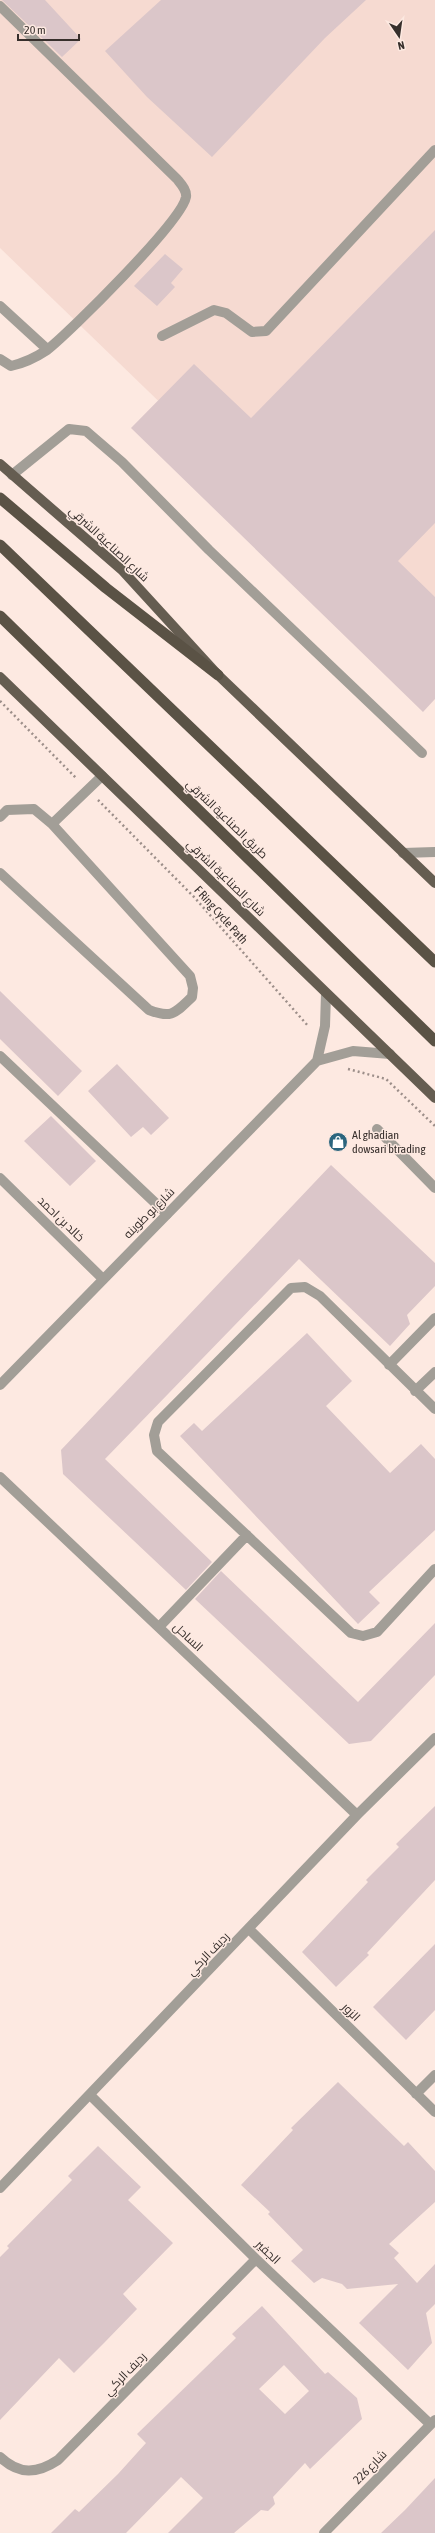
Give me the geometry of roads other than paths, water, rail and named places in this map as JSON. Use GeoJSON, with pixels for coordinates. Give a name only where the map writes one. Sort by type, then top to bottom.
{"type":"FeatureCollection","features":[{"type":"Feature","properties":{"kind":"highway"},"geometry":{"type":"LineString","coordinates":[[0,498],[106,588],[218,676]]}},
{"type":"Feature","properties":{"kind":"highway"},"geometry":{"type":"LineString","coordinates":[[0,545],[435,962]]}},
{"type":"Feature","properties":{"kind":"highway","name":"طريق الصناعية الشرقي"},"geometry":{"type":"LineString","coordinates":[[0,616],[435,1041]]}},
{"type":"Feature","properties":{"kind":"main road","name":"شارع الصناعية الشرقي"},"geometry":{"type":"LineString","coordinates":[[0,464],[122,570],[218,676],[435,883]]}},
{"type":"Feature","properties":{"kind":"main road","name":"شارع الصناعية الشرقي"},"geometry":{"type":"LineString","coordinates":[[0,677],[435,1098]]}},
{"type":"Feature","properties":{"kind":"street"},"geometry":{"type":"LineString","coordinates":[[0,6],[177,179],[184,187],[186,197],[178,214],[116,284],[47,349],[27,362],[11,366],[0,359]]}},
{"type":"Feature","properties":{"kind":"street"},"geometry":{"type":"LineString","coordinates":[[162,336],[214,310],[226,313],[252,332],[266,331],[435,150]]}},
{"type":"Feature","properties":{"kind":"street"},"geometry":{"type":"LineString","coordinates":[[0,306],[47,349]]}},
{"type":"Feature","properties":{"kind":"street"},"geometry":{"type":"LineString","coordinates":[[12,475],[69,429],[86,431],[122,462],[209,550],[422,753]]}},
{"type":"Feature","properties":{"kind":"street"},"geometry":{"type":"LineString","coordinates":[[52,824],[102,776]]}},
{"type":"Feature","properties":{"kind":"street"},"geometry":{"type":"LineString","coordinates":[[0,817],[7,810],[34,809],[52,824],[190,976],[193,988],[192,997],[174,1014],[162,1015],[149,1010],[0,873]]}},
{"type":"Feature","properties":{"kind":"street"},"geometry":{"type":"LineString","coordinates":[[403,853],[435,852]]}},
{"type":"Feature","properties":{"kind":"street"},"geometry":{"type":"LineString","coordinates":[[318,1060],[322,1042],[326,994]]}},
{"type":"Feature","properties":{"kind":"street","name":"شارع بو طوينه"},"geometry":{"type":"LineString","coordinates":[[0,1385],[318,1060],[335,1054],[353,1051],[390,1054]]}},
{"type":"Feature","properties":{"kind":"street"},"geometry":{"type":"LineString","coordinates":[[0,1056],[166,1214]]}},
{"type":"Feature","properties":{"kind":"street"},"geometry":{"type":"LineString","coordinates":[[377,1129],[435,1188]]}},
{"type":"Feature","properties":{"kind":"street","name":"خالد بن احمد"},"geometry":{"type":"LineString","coordinates":[[0,1178],[103,1279]]}},
{"type":"Feature","properties":{"kind":"street"},"geometry":{"type":"LineString","coordinates":[[435,1409],[320,1296],[305,1287],[291,1288],[158,1422],[154,1435],[158,1451],[351,1633],[363,1636],[377,1632],[435,1569]]}},
{"type":"Feature","properties":{"kind":"street"},"geometry":{"type":"LineString","coordinates":[[389,1365],[435,1318]]}},
{"type":"Feature","properties":{"kind":"street"},"geometry":{"type":"LineString","coordinates":[[415,1391],[435,1372]]}},
{"type":"Feature","properties":{"kind":"street","name":"الساحل"},"geometry":{"type":"LineString","coordinates":[[0,1477],[357,1816]]}},
{"type":"Feature","properties":{"kind":"street"},"geometry":{"type":"LineString","coordinates":[[159,1627],[247,1535]]}},
{"type":"Feature","properties":{"kind":"street","name":"رديف الركي"},"geometry":{"type":"LineString","coordinates":[[0,2188],[250,1930],[357,1816],[435,1738]]}},
{"type":"Feature","properties":{"kind":"street","name":"الزور"},"geometry":{"type":"LineString","coordinates":[[250,1930],[435,2112]]}},
{"type":"Feature","properties":{"kind":"street"},"geometry":{"type":"LineString","coordinates":[[416,2094],[435,2075]]}},
{"type":"Feature","properties":{"kind":"street","name":"الجفير"},"geometry":{"type":"LineString","coordinates":[[90,2095],[256,2259],[433,2422]]}},
{"type":"Feature","properties":{"kind":"street","name":"رديف الركي"},"geometry":{"type":"LineString","coordinates":[[0,2457],[20,2471],[32,2472],[46,2468],[58,2460],[256,2259]]}},
{"type":"Feature","properties":{"kind":"street","name":"شارع 226"},"geometry":{"type":"LineString","coordinates":[[324,2533],[433,2422]]}},
{"type":"Feature","properties":{"kind":"place","name":"Al ghadian dowsari btrading"},"geometry":{"type":"Point","coordinates":[338,1142]}}]}
